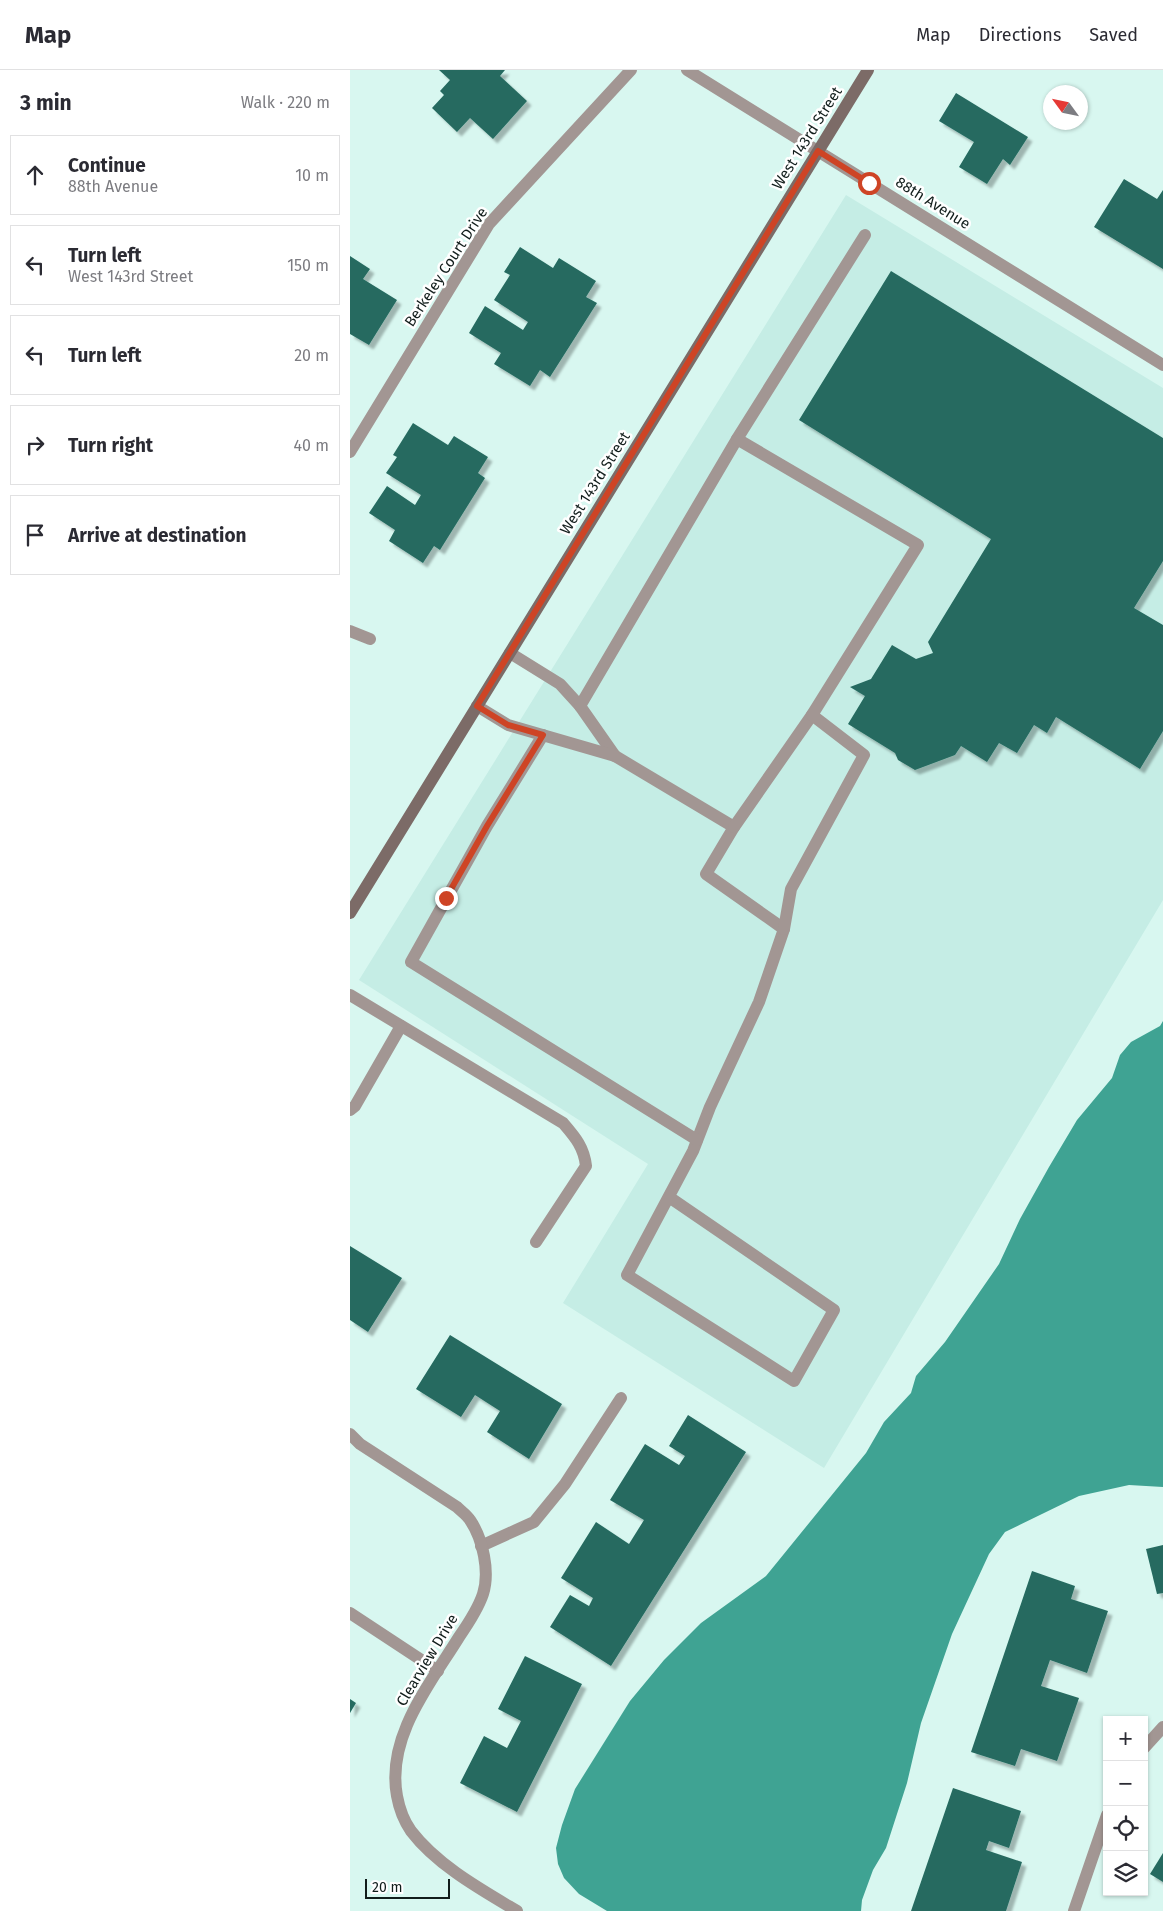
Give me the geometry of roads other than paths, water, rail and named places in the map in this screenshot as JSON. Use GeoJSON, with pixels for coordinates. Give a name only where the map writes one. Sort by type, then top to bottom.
{"type":"FeatureCollection","features":[{"type":"Feature","properties":{"kind":"main road","name":"West 143rd Street"},"geometry":{"type":"LineString","coordinates":[[350,913],[868,70]]}},
{"type":"Feature","properties":{"kind":"street","name":"Berkeley Court Drive"},"geometry":{"type":"LineString","coordinates":[[350,452],[489,224],[631,70]]}},
{"type":"Feature","properties":{"kind":"street","name":"88th Avenue"},"geometry":{"type":"LineString","coordinates":[[686,70],[1163,365]]}},
{"type":"Feature","properties":{"kind":"street"},"geometry":{"type":"LineString","coordinates":[[580,706],[736,439],[864,235]]}},
{"type":"Feature","properties":{"kind":"street"},"geometry":{"type":"LineString","coordinates":[[736,439],[918,545],[812,715],[734,826],[706,874],[784,929]]}},
{"type":"Feature","properties":{"kind":"street"},"geometry":{"type":"LineString","coordinates":[[350,631],[370,639]]}},
{"type":"Feature","properties":{"kind":"street"},"geometry":{"type":"LineString","coordinates":[[510,653],[560,684],[580,706],[615,756]]}},
{"type":"Feature","properties":{"kind":"street"},"geometry":{"type":"LineString","coordinates":[[477,706],[508,725],[615,756],[734,826]]}},
{"type":"Feature","properties":{"kind":"street"},"geometry":{"type":"LineString","coordinates":[[669,1197],[834,1310],[794,1381],[628,1275],[698,1140],[710,1107],[759,1002],[784,929],[791,889],[864,755],[812,715]]}},
{"type":"Feature","properties":{"kind":"street"},"geometry":{"type":"LineString","coordinates":[[543,735],[487,826],[411,962],[698,1140]]}},
{"type":"Feature","properties":{"kind":"street"},"geometry":{"type":"LineString","coordinates":[[350,994],[563,1123],[579,1141],[586,1166],[536,1242]]}},
{"type":"Feature","properties":{"kind":"street"},"geometry":{"type":"LineString","coordinates":[[350,1110],[355,1106],[401,1026]]}},
{"type":"Feature","properties":{"kind":"street"},"geometry":{"type":"LineString","coordinates":[[481,1546],[534,1522],[565,1484],[621,1398]]}},
{"type":"Feature","properties":{"kind":"street","name":"Clearview Drive"},"geometry":{"type":"LineString","coordinates":[[350,1434],[360,1444],[457,1507],[470,1520],[481,1546],[486,1564],[483,1593],[468,1624],[405,1728],[397,1755],[394,1781],[399,1807],[410,1830],[430,1850],[458,1873],[516,1911]]}},
{"type":"Feature","properties":{"kind":"street"},"geometry":{"type":"LineString","coordinates":[[350,1613],[438,1671]]}},
{"type":"Feature","properties":{"kind":"street"},"geometry":{"type":"LineString","coordinates":[[1148,1744],[1163,1727]]}},
{"type":"Feature","properties":{"kind":"street"},"geometry":{"type":"LineString","coordinates":[[1074,1911],[1103,1827]]}}]}
